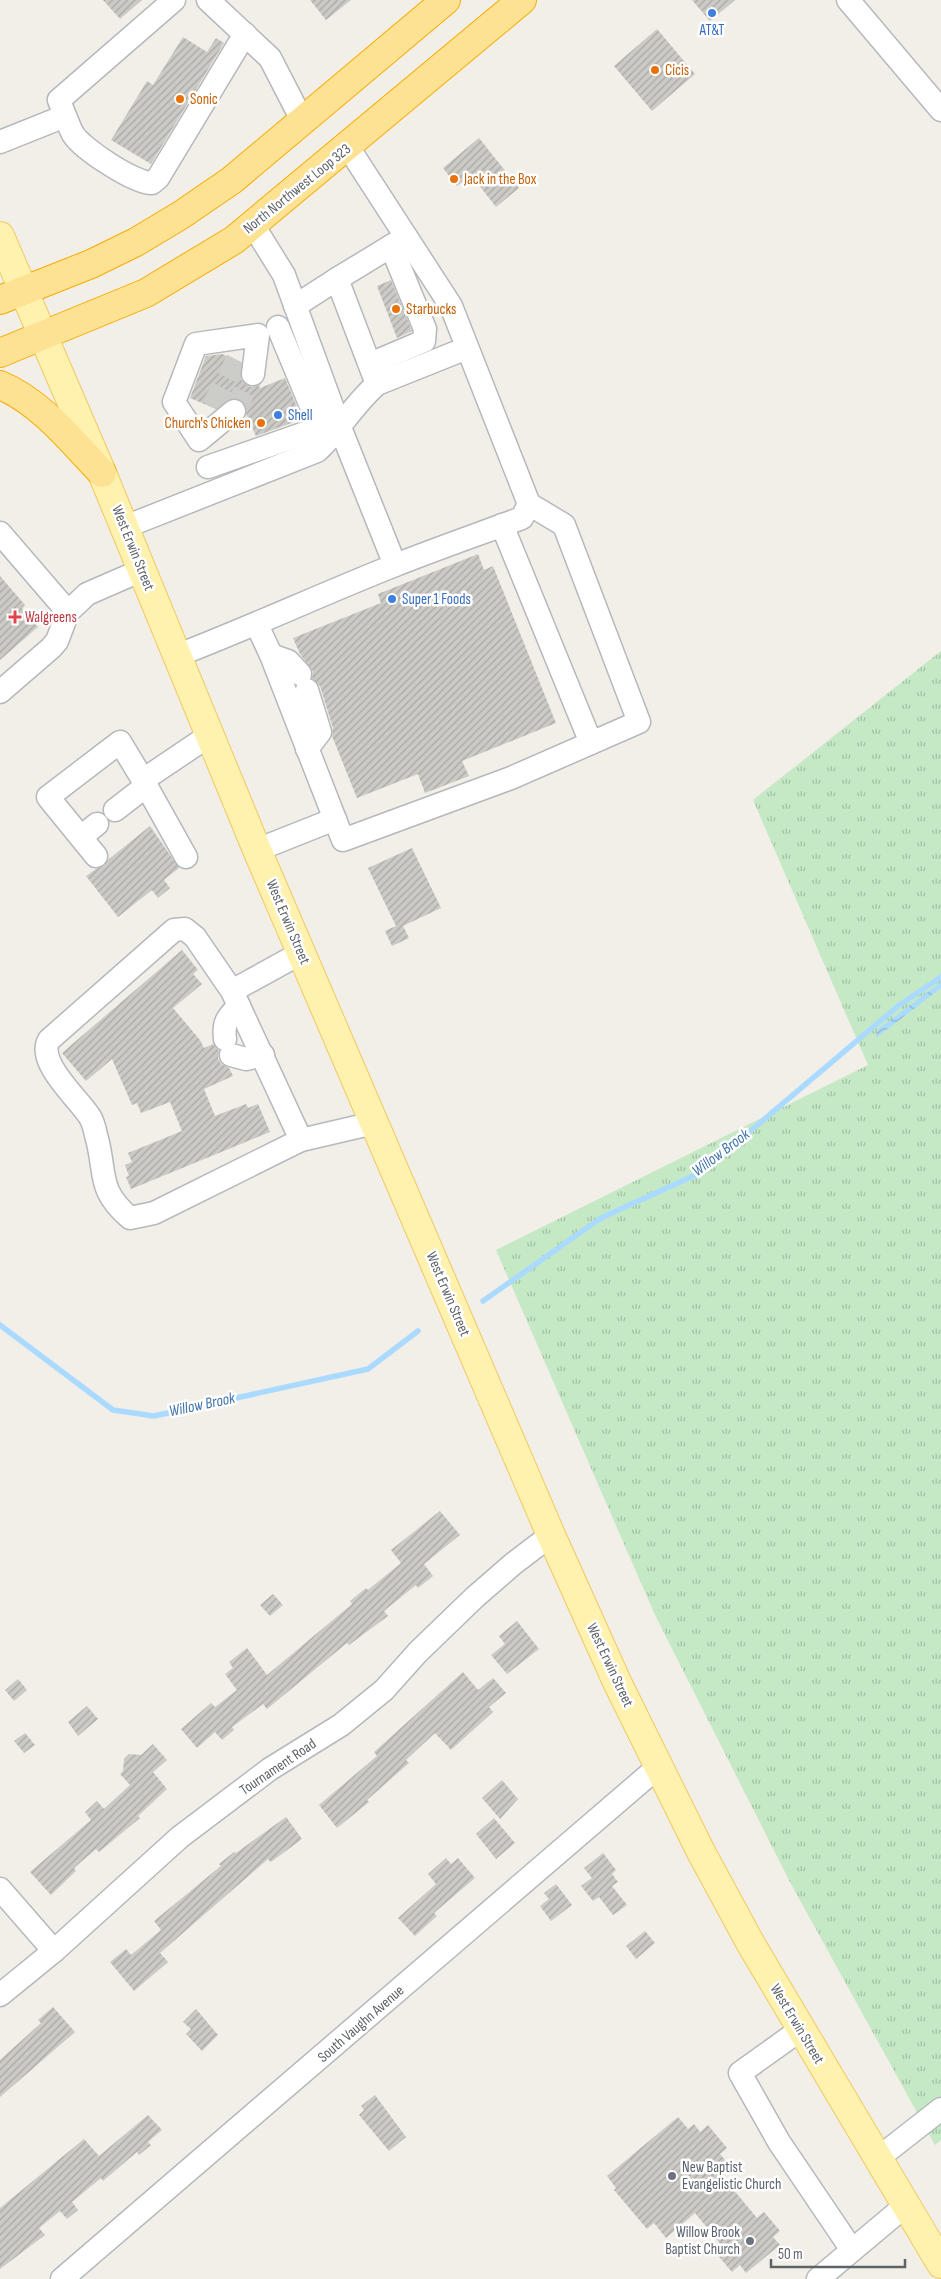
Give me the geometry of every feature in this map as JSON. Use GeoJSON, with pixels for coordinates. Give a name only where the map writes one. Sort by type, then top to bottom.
{"type":"FeatureCollection","features":[{"type":"Feature","properties":{"kind":"highway"},"geometry":{"type":"LineString","coordinates":[[12,295],[91,264],[158,229],[232,180],[446,0]]}},
{"type":"Feature","properties":{"kind":"highway","name":"North Northwest Loop 323"},"geometry":{"type":"LineString","coordinates":[[0,353],[146,293],[213,253],[252,226],[522,0]]}},
{"type":"Feature","properties":{"kind":"highway"},"geometry":{"type":"LineString","coordinates":[[0,385],[17,393],[44,414],[102,473]]}},
{"type":"Feature","properties":{"kind":"main road","name":"West Erwin Street"},"geometry":{"type":"LineString","coordinates":[[0,236],[12,295],[44,336],[125,527],[176,656],[257,850],[551,1535],[617,1682],[658,1768],[729,1905],[800,2030],[941,2264]]}},
{"type":"Feature","properties":{"kind":"street"},"geometry":{"type":"LineString","coordinates":[[174,0],[59,100],[73,134],[84,146],[139,182],[152,183],[158,178],[246,34]]}},
{"type":"Feature","properties":{"kind":"street"},"geometry":{"type":"LineString","coordinates":[[208,0],[270,58],[303,122]]}},
{"type":"Feature","properties":{"kind":"street"},"geometry":{"type":"LineString","coordinates":[[848,0],[941,110]]}},
{"type":"Feature","properties":{"kind":"street"},"geometry":{"type":"LineString","coordinates":[[0,142],[65,116]]}},
{"type":"Feature","properties":{"kind":"street"},"geometry":{"type":"LineString","coordinates":[[125,527],[317,451],[329,440],[373,374],[424,341],[425,329],[398,241],[348,147]]}},
{"type":"Feature","properties":{"kind":"street"},"geometry":{"type":"LineString","coordinates":[[208,467],[308,432],[318,423],[283,321],[284,275],[252,226]]}},
{"type":"Feature","properties":{"kind":"street"},"geometry":{"type":"LineString","coordinates":[[245,367],[283,321],[337,279],[398,241]]}},
{"type":"Feature","properties":{"kind":"street"},"geometry":{"type":"LineString","coordinates":[[257,625],[343,840],[510,778],[639,722],[564,525],[528,504],[451,306],[398,241]]}},
{"type":"Feature","properties":{"kind":"street"},"geometry":{"type":"LineString","coordinates":[[337,279],[373,374]]}},
{"type":"Feature","properties":{"kind":"street"},"geometry":{"type":"LineString","coordinates":[[283,321],[339,425],[395,565]]}},
{"type":"Feature","properties":{"kind":"street"},"geometry":{"type":"LineString","coordinates":[[216,491],[199,440],[174,402],[196,344],[283,321]]}},
{"type":"Feature","properties":{"kind":"street"},"geometry":{"type":"LineString","coordinates":[[420,342],[432,361]]}},
{"type":"Feature","properties":{"kind":"street"},"geometry":{"type":"LineString","coordinates":[[373,374],[432,361],[467,348]]}},
{"type":"Feature","properties":{"kind":"street"},"geometry":{"type":"LineString","coordinates":[[199,440],[212,407]]}},
{"type":"Feature","properties":{"kind":"street"},"geometry":{"type":"LineString","coordinates":[[199,440],[234,411]]}},
{"type":"Feature","properties":{"kind":"street"},"geometry":{"type":"LineString","coordinates":[[176,656],[257,625],[300,604],[395,565],[522,518],[528,504]]}},
{"type":"Feature","properties":{"kind":"street"},"geometry":{"type":"LineString","coordinates":[[502,525],[591,743]]}},
{"type":"Feature","properties":{"kind":"street"},"geometry":{"type":"LineString","coordinates":[[0,534],[68,612]]}},
{"type":"Feature","properties":{"kind":"street"},"geometry":{"type":"LineString","coordinates":[[0,692],[52,648],[57,641],[68,612],[87,594],[142,570]]}},
{"type":"Feature","properties":{"kind":"street"},"geometry":{"type":"LineString","coordinates":[[271,656],[288,660],[304,682],[320,732],[307,749]]}},
{"type":"Feature","properties":{"kind":"street"},"geometry":{"type":"LineString","coordinates":[[115,810],[144,783],[210,735]]}},
{"type":"Feature","properties":{"kind":"street"},"geometry":{"type":"LineString","coordinates":[[96,856],[89,831],[48,797],[120,742],[186,857]]}},
{"type":"Feature","properties":{"kind":"street"},"geometry":{"type":"LineString","coordinates":[[257,850],[335,819]]}},
{"type":"Feature","properties":{"kind":"street"},"geometry":{"type":"LineString","coordinates":[[301,1140],[236,998],[195,936],[185,929],[174,930],[49,1040],[45,1046],[48,1061],[91,1119],[99,1145],[102,1174],[108,1195],[117,1207],[130,1218],[154,1213],[301,1140],[374,1123]]}},
{"type":"Feature","properties":{"kind":"street"},"geometry":{"type":"LineString","coordinates":[[263,1055],[246,1059],[228,1047],[223,1027],[236,998],[301,953]]}},
{"type":"Feature","properties":{"kind":"street","name":"Tournament Road"},"geometry":{"type":"LineString","coordinates":[[0,1995],[54,1951],[180,1838],[270,1769],[341,1725],[384,1690],[418,1652],[475,1597],[513,1564],[551,1535]]}},
{"type":"Feature","properties":{"kind":"street","name":"South Vaughn Avenue"},"geometry":{"type":"LineString","coordinates":[[62,2279],[658,1768]]}},
{"type":"Feature","properties":{"kind":"street"},"geometry":{"type":"LineString","coordinates":[[0,1889],[54,1951]]}},
{"type":"Feature","properties":{"kind":"street"},"geometry":{"type":"LineString","coordinates":[[800,2030],[740,2073],[779,2142],[852,2250]]}},
{"type":"Feature","properties":{"kind":"street"},"geometry":{"type":"LineString","coordinates":[[877,2159],[941,2109]]}},
{"type":"Feature","properties":{"kind":"street"},"geometry":{"type":"LineString","coordinates":[[818,2279],[905,2206]]}},
{"type":"Feature","properties":{"kind":"green space"},"geometry":{"type":"Polygon","coordinates":[[[941,651],[941,2140],[935,2145],[791,1884],[655,1615],[496,1250],[868,1065],[753,800],[941,651]]]}},
{"type":"Feature","properties":{"kind":"water"},"geometry":{"type":"Polygon","coordinates":[[[941,982],[941,988],[876,1038],[878,1029],[941,982]]]}},
{"type":"Feature","properties":{"kind":"building"},"geometry":{"type":"Polygon","coordinates":[[[103,0],[142,0],[120,19],[103,0]]]}},
{"type":"Feature","properties":{"kind":"building"},"geometry":{"type":"Polygon","coordinates":[[[310,0],[351,0],[326,20],[310,0]]]}},
{"type":"Feature","properties":{"kind":"building","name":"AT&T"},"geometry":{"type":"Polygon","coordinates":[[[692,0],[735,0],[710,21],[692,0]]]}},
{"type":"Feature","properties":{"kind":"building","name":"Cicis"},"geometry":{"type":"Polygon","coordinates":[[[657,29],[695,74],[652,111],[614,66],[657,29]]]}},
{"type":"Feature","properties":{"kind":"building","name":"Sonic"},"geometry":{"type":"Polygon","coordinates":[[[183,37],[207,52],[216,38],[224,43],[151,164],[111,140],[147,81],[153,85],[183,37]]]}},
{"type":"Feature","properties":{"kind":"building"},"geometry":{"type":"Polygon","coordinates":[[[479,138],[519,188],[496,207],[471,175],[457,186],[443,168],[479,138]]]}},
{"type":"Feature","properties":{"kind":"building","name":"Starbucks"},"geometry":{"type":"Polygon","coordinates":[[[391,280],[412,331],[397,338],[377,286],[391,280]]]}},
{"type":"Feature","properties":{"kind":"building"},"geometry":{"type":"Polygon","coordinates":[[[222,354],[241,362],[241,379],[251,387],[259,385],[260,388],[285,378],[302,419],[256,436],[246,414],[247,408],[239,399],[231,398],[216,409],[190,398],[206,356],[222,354]]]}},
{"type":"Feature","properties":{"kind":"building"},"geometry":{"type":"Polygon","coordinates":[[[478,554],[484,570],[493,566],[556,723],[462,761],[469,776],[425,793],[418,774],[357,798],[332,736],[333,728],[320,686],[312,678],[313,671],[300,654],[293,638],[381,603],[378,594],[478,554]]]}},
{"type":"Feature","properties":{"kind":"building","name":"Walgreens"},"geometry":{"type":"Polygon","coordinates":[[[0,576],[25,605],[22,608],[38,627],[0,660],[0,576]]]}},
{"type":"Feature","properties":{"kind":"building"},"geometry":{"type":"Polygon","coordinates":[[[150,826],[179,868],[164,880],[170,888],[158,898],[152,890],[118,917],[86,876],[104,866],[109,859],[150,826]]]}},
{"type":"Feature","properties":{"kind":"building"},"geometry":{"type":"Polygon","coordinates":[[[412,848],[441,908],[403,926],[409,938],[392,946],[385,931],[396,926],[368,868],[412,848]]]}},
{"type":"Feature","properties":{"kind":"building"},"geometry":{"type":"Polygon","coordinates":[[[182,950],[198,970],[193,974],[202,984],[173,1008],[200,1040],[204,1048],[213,1044],[219,1051],[218,1058],[221,1064],[229,1068],[233,1076],[204,1089],[215,1116],[246,1104],[248,1108],[258,1104],[270,1132],[131,1189],[126,1177],[129,1176],[125,1165],[132,1162],[128,1153],[182,1131],[170,1102],[141,1113],[137,1103],[132,1105],[112,1059],[86,1081],[62,1053],[182,950]]]}},
{"type":"Feature","properties":{"kind":"building"},"geometry":{"type":"Polygon","coordinates":[[[440,1511],[460,1535],[424,1564],[433,1576],[418,1588],[416,1585],[384,1611],[388,1616],[349,1645],[347,1643],[267,1709],[263,1704],[232,1727],[234,1730],[222,1740],[215,1732],[197,1748],[181,1729],[211,1703],[215,1707],[237,1690],[225,1674],[233,1668],[229,1662],[247,1648],[267,1675],[352,1604],[350,1601],[366,1588],[368,1590],[401,1563],[391,1550],[440,1511]]]}},
{"type":"Feature","properties":{"kind":"building"},"geometry":{"type":"Polygon","coordinates":[[[273,1594],[283,1605],[270,1616],[260,1605],[273,1594]]]}},
{"type":"Feature","properties":{"kind":"building"},"geometry":{"type":"Polygon","coordinates":[[[517,1621],[539,1649],[507,1674],[491,1655],[505,1644],[499,1636],[517,1621]]]}},
{"type":"Feature","properties":{"kind":"building"},"geometry":{"type":"Polygon","coordinates":[[[463,1672],[478,1690],[493,1678],[506,1693],[489,1707],[493,1712],[451,1750],[435,1733],[406,1760],[409,1763],[367,1800],[369,1802],[337,1828],[319,1805],[377,1756],[374,1752],[463,1672]]]}},
{"type":"Feature","properties":{"kind":"building"},"geometry":{"type":"Polygon","coordinates":[[[18,1679],[27,1690],[14,1701],[5,1690],[18,1679]]]}},
{"type":"Feature","properties":{"kind":"building"},"geometry":{"type":"Polygon","coordinates":[[[87,1706],[98,1719],[78,1736],[68,1722],[87,1706]]]}},
{"type":"Feature","properties":{"kind":"building"},"geometry":{"type":"Polygon","coordinates":[[[25,1733],[35,1745],[24,1753],[14,1741],[25,1733]]]}},
{"type":"Feature","properties":{"kind":"building"},"geometry":{"type":"Polygon","coordinates":[[[153,1744],[167,1760],[153,1772],[167,1789],[138,1816],[140,1818],[99,1852],[96,1849],[74,1868],[76,1871],[51,1895],[30,1872],[91,1820],[85,1812],[97,1801],[104,1809],[130,1785],[120,1774],[123,1771],[124,1759],[129,1754],[141,1755],[153,1744]]]}},
{"type":"Feature","properties":{"kind":"building"},"geometry":{"type":"Polygon","coordinates":[[[502,1780],[518,1799],[500,1819],[482,1798],[502,1780]]]}},
{"type":"Feature","properties":{"kind":"building"},"geometry":{"type":"Polygon","coordinates":[[[286,1817],[302,1839],[271,1862],[268,1859],[160,1953],[168,1962],[134,1991],[110,1962],[126,1949],[131,1955],[161,1930],[154,1921],[221,1866],[219,1864],[234,1852],[236,1853],[286,1817]]]}},
{"type":"Feature","properties":{"kind":"building"},"geometry":{"type":"Polygon","coordinates":[[[494,1818],[515,1843],[496,1859],[476,1834],[494,1818]]]}},
{"type":"Feature","properties":{"kind":"building"},"geometry":{"type":"Polygon","coordinates":[[[603,1853],[616,1870],[612,1874],[618,1882],[612,1886],[627,1905],[613,1915],[599,1897],[593,1901],[581,1886],[592,1878],[584,1868],[603,1853]]]}},
{"type":"Feature","properties":{"kind":"building"},"geometry":{"type":"Polygon","coordinates":[[[446,1858],[451,1864],[458,1858],[475,1878],[434,1913],[437,1916],[415,1936],[398,1918],[436,1884],[428,1874],[446,1858]]]}},
{"type":"Feature","properties":{"kind":"building"},"geometry":{"type":"Polygon","coordinates":[[[556,1884],[572,1905],[551,1921],[540,1906],[549,1899],[544,1893],[556,1884]]]}},
{"type":"Feature","properties":{"kind":"building"},"geometry":{"type":"Polygon","coordinates":[[[645,1931],[655,1943],[636,1959],[626,1946],[645,1931]]]}},
{"type":"Feature","properties":{"kind":"building"},"geometry":{"type":"Polygon","coordinates":[[[53,2007],[75,2032],[0,2097],[0,2060],[41,2023],[38,2020],[53,2007]]]}},
{"type":"Feature","properties":{"kind":"building"},"geometry":{"type":"Polygon","coordinates":[[[196,2009],[218,2035],[202,2051],[186,2034],[191,2029],[183,2022],[196,2009]]]}},
{"type":"Feature","properties":{"kind":"building"},"geometry":{"type":"Polygon","coordinates":[[[375,2095],[406,2137],[389,2151],[359,2115],[364,2110],[361,2106],[375,2095]]]}},
{"type":"Feature","properties":{"kind":"building"},"geometry":{"type":"Polygon","coordinates":[[[148,2115],[162,2130],[148,2142],[151,2145],[139,2155],[137,2152],[103,2181],[101,2178],[72,2202],[78,2210],[67,2219],[60,2211],[39,2228],[45,2235],[0,2269],[0,2208],[84,2139],[99,2156],[148,2115]]]}},
{"type":"Feature","properties":{"kind":"building"},"geometry":{"type":"Polygon","coordinates":[[[678,2117],[688,2129],[694,2124],[700,2132],[708,2125],[727,2148],[720,2154],[726,2161],[720,2166],[725,2173],[722,2176],[757,2218],[764,2212],[780,2231],[773,2237],[780,2245],[746,2273],[740,2265],[732,2272],[715,2252],[722,2246],[695,2213],[666,2238],[654,2223],[647,2229],[614,2190],[616,2188],[607,2176],[678,2117]]]}},
{"type":"Feature","properties":{"kind":"waterway","name":"Willow Brook"},"geometry":{"type":"LineString","coordinates":[[483,1301],[601,1218],[702,1172],[898,1006],[941,977]]}},
{"type":"Feature","properties":{"kind":"waterway","name":"Willow Brook"},"geometry":{"type":"LineString","coordinates":[[0,1325],[113,1410],[154,1416],[368,1369],[418,1331]]}},
{"type":"Feature","properties":{"kind":"tunnel"},"geometry":{"type":"LineString","coordinates":[[212,407],[237,360]]}},
{"type":"Feature","properties":{"kind":"tunnel"},"geometry":{"type":"LineString","coordinates":[[234,411],[253,374]]}},
{"type":"Feature","properties":{"kind":"place","name":"AT&T"},"geometry":{"type":"Point","coordinates":[712,13]}},
{"type":"Feature","properties":{"kind":"place","name":"Cicis"},"geometry":{"type":"Point","coordinates":[655,70]}},
{"type":"Feature","properties":{"kind":"place","name":"Sonic"},"geometry":{"type":"Point","coordinates":[180,99]}},
{"type":"Feature","properties":{"kind":"place","name":"Jack in the Box"},"geometry":{"type":"Point","coordinates":[454,179]}},
{"type":"Feature","properties":{"kind":"place","name":"Starbucks"},"geometry":{"type":"Point","coordinates":[396,309]}},
{"type":"Feature","properties":{"kind":"place","name":"Shell"},"geometry":{"type":"Point","coordinates":[278,415]}},
{"type":"Feature","properties":{"kind":"place","name":"Church's Chicken"},"geometry":{"type":"Point","coordinates":[261,423]}},
{"type":"Feature","properties":{"kind":"place","name":"Super 1 Foods"},"geometry":{"type":"Point","coordinates":[392,599]}},
{"type":"Feature","properties":{"kind":"place","name":"Walgreens"},"geometry":{"type":"Point","coordinates":[15,617]}},
{"type":"Feature","properties":{"kind":"place","name":"New Baptist Evangelistic Church"},"geometry":{"type":"Point","coordinates":[672,2176]}},
{"type":"Feature","properties":{"kind":"place","name":"Willow Brook Baptist Church"},"geometry":{"type":"Point","coordinates":[750,2241]}}]}
